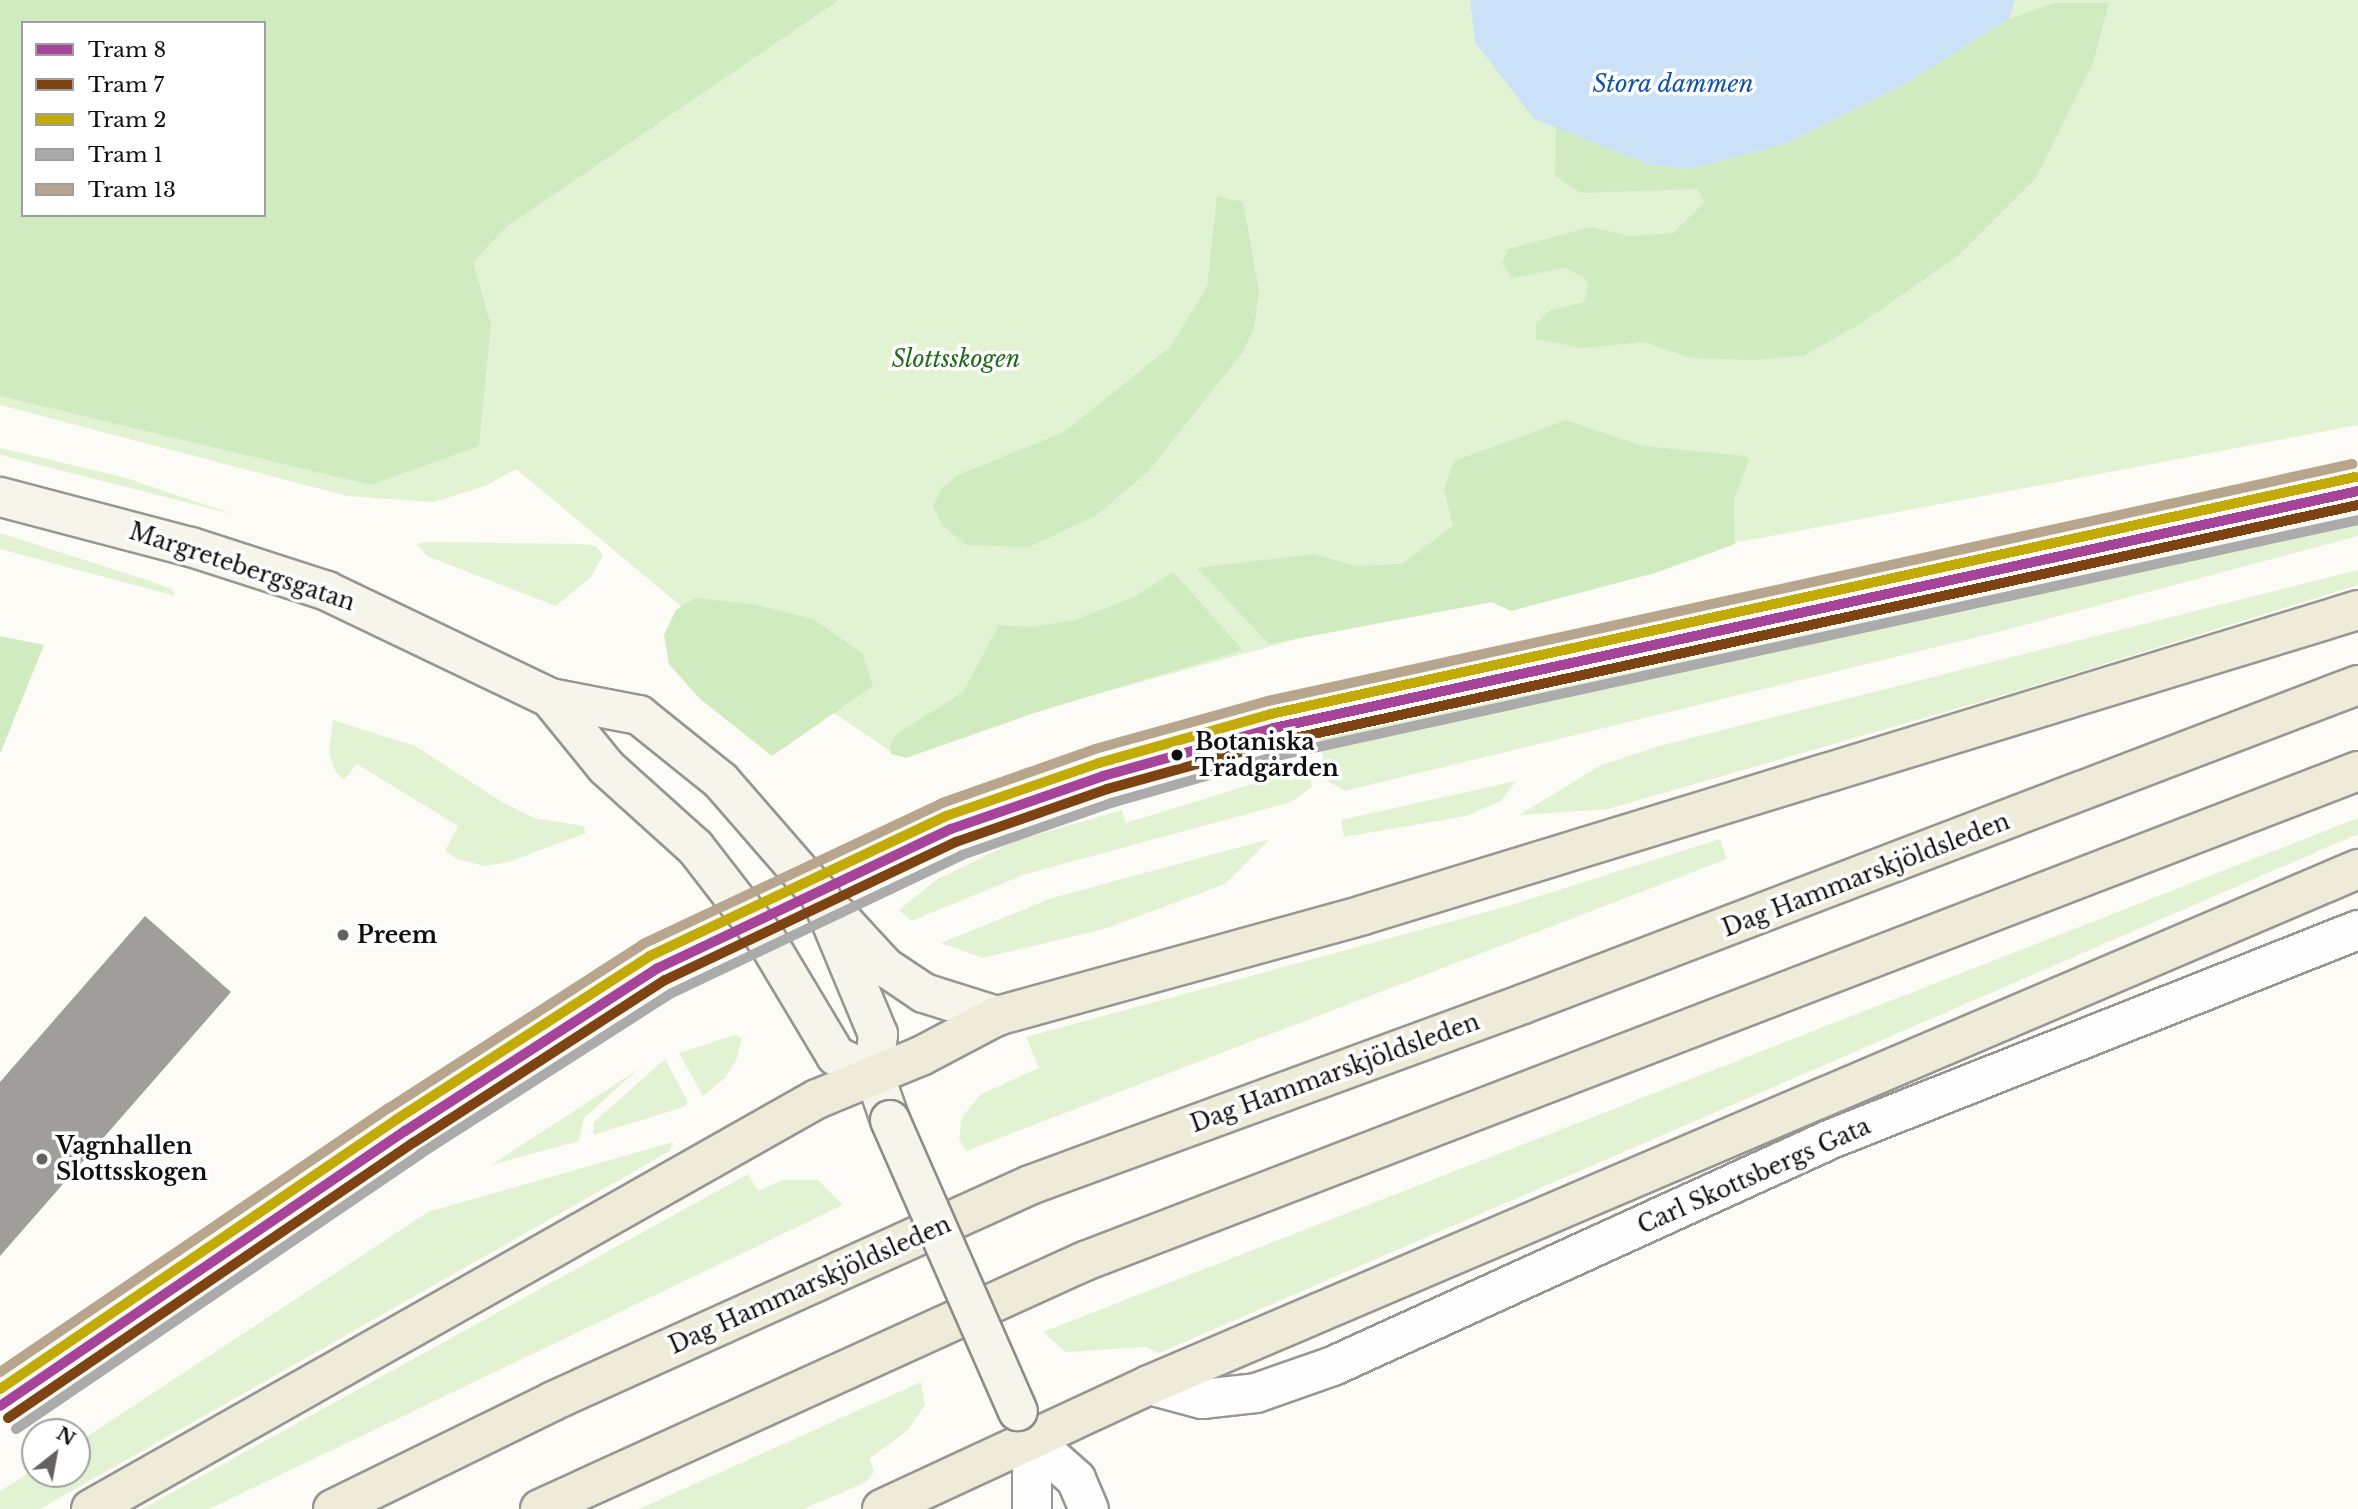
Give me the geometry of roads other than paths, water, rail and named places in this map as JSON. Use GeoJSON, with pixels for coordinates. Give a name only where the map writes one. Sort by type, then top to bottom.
{"type":"FeatureCollection","features":[{"type":"Feature","properties":{"kind":"main road","name":"Margretebergsgatan"},"geometry":{"type":"LineString","coordinates":[[0,497],[191,547],[327,591],[550,698],[639,715],[721,781],[820,895],[871,978]]}},
{"type":"Feature","properties":{"kind":"main road"},"geometry":{"type":"LineString","coordinates":[[91,1509],[817,1099],[997,1016],[1363,915],[2358,610]]}},
{"type":"Feature","properties":{"kind":"main road","name":"Dag Hammarskjöldsleden"},"geometry":{"type":"LineString","coordinates":[[333,1509],[553,1401],[1030,1185],[1535,999],[2358,685]]}},
{"type":"Feature","properties":{"kind":"main road","name":"Margretebergsgatan"},"geometry":{"type":"LineString","coordinates":[[550,698],[606,767],[695,847],[766,939],[836,1056],[874,1074]]}},
{"type":"Feature","properties":{"kind":"main road"},"geometry":{"type":"LineString","coordinates":[[540,1509],[1085,1261],[2358,771]]}},
{"type":"Feature","properties":{"kind":"main road"},"geometry":{"type":"LineString","coordinates":[[882,1509],[1025,1426],[1149,1385],[2358,869]]}},
{"type":"Feature","properties":{"kind":"main road"},"geometry":{"type":"LineString","coordinates":[[997,1016],[871,978],[878,1034],[874,1074],[890,1120],[1025,1426]]}},
{"type":"Feature","properties":{"kind":"street","name":"Carl Skottsbergs Gata"},"geometry":{"type":"LineString","coordinates":[[1149,1385],[1202,1399],[1256,1393],[1333,1366],[1831,1139],[2358,930]]}},
{"type":"Feature","properties":{"kind":"street"},"geometry":{"type":"LineString","coordinates":[[1025,1426],[1032,1509]]}},
{"type":"Feature","properties":{"kind":"street"},"geometry":{"type":"LineString","coordinates":[[1025,1426],[1076,1479],[1089,1509]]}},
{"type":"Feature","properties":{"kind":"water","name":"Stora dammen"},"geometry":{"type":"Polygon","coordinates":[[[1470,0],[2015,0],[2009,19],[1904,85],[1788,143],[1691,169],[1650,165],[1534,119],[1475,42],[1470,0]]]}},
{"type":"Feature","properties":{"kind":"tram line","name":"13"},"geometry":{"type":"LineString","coordinates":[[0,1372],[389,1108],[643,944],[942,803],[1095,749],[1268,701],[2352,464]]}},
{"type":"Feature","properties":{"kind":"tram line","name":"2"},"geometry":{"type":"LineString","coordinates":[[0,1389],[397,1119],[650,956],[946,816],[1099,763],[1271,714],[2355,477]]}},
{"type":"Feature","properties":{"kind":"tram line","name":"8"},"geometry":{"type":"LineString","coordinates":[[0,1406],[405,1131],[658,968],[951,829],[1103,776],[1274,728],[2358,491]]}},
{"type":"Feature","properties":{"kind":"tram line","name":"7"},"geometry":{"type":"LineString","coordinates":[[8,1418],[413,1143],[665,980],[956,842],[1107,789],[1277,742],[2358,505]]}},
{"type":"Feature","properties":{"kind":"tram line","name":"1"},"geometry":{"type":"LineString","coordinates":[[16,1429],[420,1154],[672,993],[962,855],[1111,803],[1281,755],[2358,520]]}},
{"type":"Feature","properties":{"kind":"place","name":"Botaniska Trädgården"},"geometry":{"type":"Point","coordinates":[1177,755]}},
{"type":"Feature","properties":{"kind":"place","name":"Preem"},"geometry":{"type":"Point","coordinates":[343,935]}},
{"type":"Feature","properties":{"kind":"place","name":"Vagnhallen Slottsskogen"},"geometry":{"type":"Point","coordinates":[42,1159]}},
{"type":"Feature","properties":{"kind":"park label","name":"Slottsskogen"},"geometry":{"type":"Point","coordinates":[956,359]}}]}
